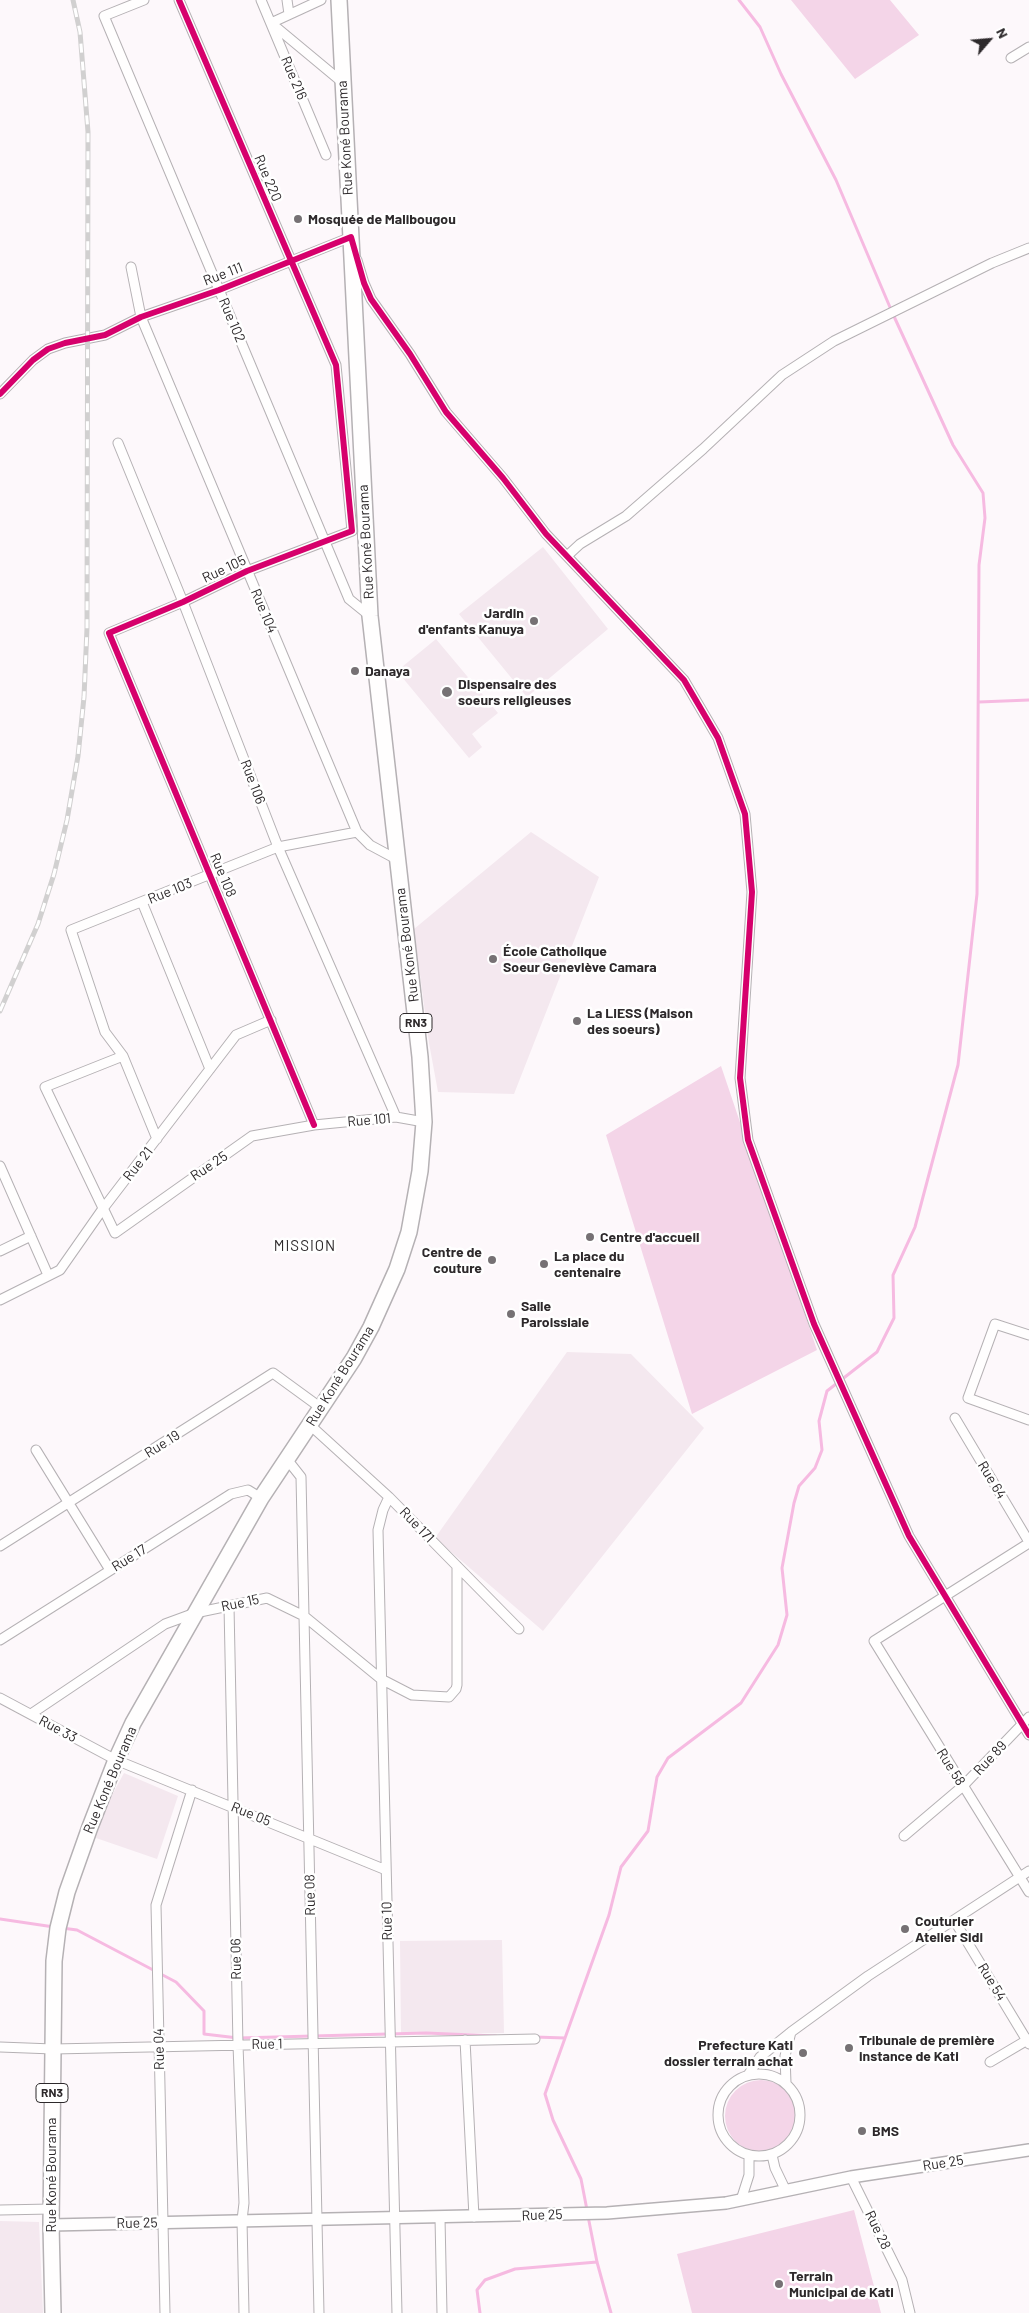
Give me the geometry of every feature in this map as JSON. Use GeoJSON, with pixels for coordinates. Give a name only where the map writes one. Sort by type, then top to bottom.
{"type":"FeatureCollection","features":[{"type":"Feature","properties":{"kind":"highway","name":"Rue Koné Bourama"},"geometry":{"type":"LineString","coordinates":[[54,2313],[50,2225],[54,1961],[58,1928],[67,1892],[86,1836],[116,1760],[134,1723],[261,1498],[354,1358],[371,1327],[397,1269],[411,1223],[420,1171],[424,1122],[420,1057],[370,616],[339,0]]}},
{"type":"Feature","properties":{"kind":"street","name":"Rue 102"},"geometry":{"type":"LineString","coordinates":[[144,0],[104,16],[349,599],[370,616]]}},
{"type":"Feature","properties":{"kind":"street","name":"Rue 220"},"geometry":{"type":"LineString","coordinates":[[179,0],[336,365],[352,531]]}},
{"type":"Feature","properties":{"kind":"street","name":"Rue 216"},"geometry":{"type":"LineString","coordinates":[[261,0],[326,155]]}},
{"type":"Feature","properties":{"kind":"street"},"geometry":{"type":"LineString","coordinates":[[287,0],[289,14]]}},
{"type":"Feature","properties":{"kind":"street"},"geometry":{"type":"LineString","coordinates":[[321,0],[271,23],[342,82]]}},
{"type":"Feature","properties":{"kind":"street"},"geometry":{"type":"LineString","coordinates":[[1011,58],[1029,47]]}},
{"type":"Feature","properties":{"kind":"street","name":"Rue 111"},"geometry":{"type":"LineString","coordinates":[[0,394],[33,360],[48,350],[65,343],[105,335],[141,317],[219,290],[351,237]]}},
{"type":"Feature","properties":{"kind":"street"},"geometry":{"type":"LineString","coordinates":[[351,237],[364,283],[371,298],[410,354],[446,412],[503,478],[546,534],[684,680],[718,738],[746,814],[752,892],[740,1078],[748,1140],[814,1324],[910,1536],[946,1596],[1026,1720],[1029,1735]]}},
{"type":"Feature","properties":{"kind":"street"},"geometry":{"type":"LineString","coordinates":[[567,556],[580,544],[626,516],[703,449],[782,375],[834,341],[992,263],[1029,248]]}},
{"type":"Feature","properties":{"kind":"street","name":"Rue 104"},"geometry":{"type":"LineString","coordinates":[[131,267],[141,317],[357,832],[370,845],[398,860]]}},
{"type":"Feature","properties":{"kind":"street","name":"Rue 106"},"geometry":{"type":"LineString","coordinates":[[118,443],[183,602],[278,847],[396,1117]]}},
{"type":"Feature","properties":{"kind":"street","name":"Rue 105"},"geometry":{"type":"LineString","coordinates":[[109,633],[183,602],[247,570],[352,531]]}},
{"type":"Feature","properties":{"kind":"street","name":"Rue 108"},"geometry":{"type":"LineString","coordinates":[[109,633],[314,1125]]}},
{"type":"Feature","properties":{"kind":"street","name":"Rue 103"},"geometry":{"type":"LineString","coordinates":[[123,1056],[105,1032],[71,930],[278,847],[357,832]]}},
{"type":"Feature","properties":{"kind":"street"},"geometry":{"type":"LineString","coordinates":[[142,902],[210,1070]]}},
{"type":"Feature","properties":{"kind":"street","name":"Rue 21"},"geometry":{"type":"LineString","coordinates":[[0,1300],[60,1270],[102,1210],[236,1035],[271,1020]]}},
{"type":"Feature","properties":{"kind":"street"},"geometry":{"type":"LineString","coordinates":[[102,1210],[45,1087],[123,1056],[157,1139]]}},
{"type":"Feature","properties":{"kind":"street","name":"Rue 101"},"geometry":{"type":"LineString","coordinates":[[314,1125],[396,1117],[424,1122]]}},
{"type":"Feature","properties":{"kind":"street","name":"Rue 25"},"geometry":{"type":"LineString","coordinates":[[102,1210],[115,1233],[195,1174],[252,1136],[314,1125]]}},
{"type":"Feature","properties":{"kind":"street"},"geometry":{"type":"LineString","coordinates":[[0,1166],[48,1275]]}},
{"type":"Feature","properties":{"kind":"street"},"geometry":{"type":"LineString","coordinates":[[0,1251],[30,1236]]}},
{"type":"Feature","properties":{"kind":"street"},"geometry":{"type":"LineString","coordinates":[[1029,1335],[995,1324],[968,1398],[1029,1420]]}},
{"type":"Feature","properties":{"kind":"street","name":"Rue 19"},"geometry":{"type":"LineString","coordinates":[[0,1546],[273,1373],[321,1408]]}},
{"type":"Feature","properties":{"kind":"street","name":"Rue 64"},"geometry":{"type":"LineString","coordinates":[[955,1418],[1029,1542]]}},
{"type":"Feature","properties":{"kind":"street","name":"Rue 171"},"geometry":{"type":"LineString","coordinates":[[310,1425],[389,1497],[519,1629]]}},
{"type":"Feature","properties":{"kind":"street"},"geometry":{"type":"LineString","coordinates":[[36,1450],[110,1570]]}},
{"type":"Feature","properties":{"kind":"street","name":"Rue 08"},"geometry":{"type":"LineString","coordinates":[[286,1458],[301,1477],[319,2313]]}},
{"type":"Feature","properties":{"kind":"street","name":"Rue 17"},"geometry":{"type":"LineString","coordinates":[[0,1640],[231,1494],[248,1490],[261,1498]]}},
{"type":"Feature","properties":{"kind":"street","name":"Rue 10"},"geometry":{"type":"LineString","coordinates":[[389,1497],[378,1530],[397,2313]]}},
{"type":"Feature","properties":{"kind":"street"},"geometry":{"type":"LineString","coordinates":[[946,1596],[1029,1542]]}},
{"type":"Feature","properties":{"kind":"street","name":"Rue 15"},"geometry":{"type":"LineString","coordinates":[[31,1714],[165,1624],[195,1613],[267,1598],[304,1616],[382,1679],[412,1695],[449,1697],[457,1685],[457,1566]]}},
{"type":"Feature","properties":{"kind":"street","name":"Rue 58"},"geometry":{"type":"LineString","coordinates":[[946,1596],[874,1641],[1029,1892]]}},
{"type":"Feature","properties":{"kind":"street","name":"Rue 06"},"geometry":{"type":"LineString","coordinates":[[229,1606],[238,2045],[244,2203],[242,2220],[244,2313]]}},
{"type":"Feature","properties":{"kind":"street","name":"Rue 33"},"geometry":{"type":"LineString","coordinates":[[0,1698],[116,1760]]}},
{"type":"Feature","properties":{"kind":"street","name":"Rue 89"},"geometry":{"type":"LineString","coordinates":[[904,1836],[964,1786],[1026,1720]]}},
{"type":"Feature","properties":{"kind":"street","name":"Rue 05"},"geometry":{"type":"LineString","coordinates":[[116,1760],[386,1870]]}},
{"type":"Feature","properties":{"kind":"street","name":"Rue 04"},"geometry":{"type":"LineString","coordinates":[[165,2313],[156,1905],[192,1790]]}},
{"type":"Feature","properties":{"kind":"street"},"geometry":{"type":"LineString","coordinates":[[748,2075],[760,2057],[790,2032],[868,1976],[1029,1871]]}},
{"type":"Feature","properties":{"kind":"street","name":"Rue 54"},"geometry":{"type":"LineString","coordinates":[[954,1920],[1028,2041]]}},
{"type":"Feature","properties":{"kind":"street"},"geometry":{"type":"LineString","coordinates":[[786,2083],[785,2056],[790,2032]]}},
{"type":"Feature","properties":{"kind":"street","name":"Rue 1"},"geometry":{"type":"LineString","coordinates":[[0,2048],[53,2049],[535,2039]]}},
{"type":"Feature","properties":{"kind":"street"},"geometry":{"type":"LineString","coordinates":[[465,2040],[474,2217]]}},
{"type":"Feature","properties":{"kind":"street"},"geometry":{"type":"LineString","coordinates":[[990,2062],[1028,2041]]}},
{"type":"Feature","properties":{"kind":"street"},"geometry":{"type":"LineString","coordinates":[[762,2073],[777,2077],[786,2083],[797,2098],[801,2112],[800,2124],[795,2136],[787,2146],[772,2155],[749,2156],[738,2151],[726,2140],[720,2130],[718,2113],[721,2099],[728,2087],[748,2075],[762,2073]]}},
{"type":"Feature","properties":{"kind":"street","name":"Rue 25"},"geometry":{"type":"LineString","coordinates":[[50,2225],[607,2213],[741,2200],[851,2177],[1029,2150]]}},
{"type":"Feature","properties":{"kind":"street"},"geometry":{"type":"LineString","coordinates":[[772,2155],[775,2168],[786,2191]]}},
{"type":"Feature","properties":{"kind":"street"},"geometry":{"type":"LineString","coordinates":[[741,2200],[749,2175],[749,2156]]}},
{"type":"Feature","properties":{"kind":"street","name":"Rue 28"},"geometry":{"type":"LineString","coordinates":[[851,2177],[902,2280],[910,2313]]}},
{"type":"Feature","properties":{"kind":"street"},"geometry":{"type":"LineString","coordinates":[[0,2210],[51,2209]]}},
{"type":"Feature","properties":{"kind":"street"},"geometry":{"type":"LineString","coordinates":[[440,2218],[442,2313]]}},
{"type":"Feature","properties":{"kind":"shaded area"},"geometry":{"type":"Polygon","coordinates":[[[791,0],[890,0],[919,35],[855,79],[791,0]]]}},
{"type":"Feature","properties":{"kind":"shaded area","name":"Jardin d'enfants Kanuya"},"geometry":{"type":"Polygon","coordinates":[[[543,547],[608,629],[527,697],[459,614],[543,547]]]}},
{"type":"Feature","properties":{"kind":"shaded area","name":"Dispensaire des soeurs religieuses"},"geometry":{"type":"Polygon","coordinates":[[[436,639],[498,713],[472,734],[482,747],[469,758],[397,671],[436,639]]]}},
{"type":"Feature","properties":{"kind":"shaded area","name":"École Catholique Soeur Geneviève Camara"},"geometry":{"type":"Polygon","coordinates":[[[531,832],[599,877],[514,1094],[438,1092],[429,1043],[414,929],[531,832]]]}},
{"type":"Feature","properties":{"kind":"shaded area"},"geometry":{"type":"Polygon","coordinates":[[[721,1066],[817,1350],[692,1414],[606,1135],[721,1066]]]}},
{"type":"Feature","properties":{"kind":"shaded area"},"geometry":{"type":"Polygon","coordinates":[[[567,1352],[631,1354],[704,1428],[543,1631],[435,1538],[567,1352]]]}},
{"type":"Feature","properties":{"kind":"shaded area"},"geometry":{"type":"Polygon","coordinates":[[[124,1773],[178,1796],[157,1859],[96,1838],[105,1808],[124,1773]]]}},
{"type":"Feature","properties":{"kind":"shaded area"},"geometry":{"type":"Polygon","coordinates":[[[502,1940],[504,2033],[401,2034],[400,1941],[502,1940]]]}},
{"type":"Feature","properties":{"kind":"shaded area"},"geometry":{"type":"Polygon","coordinates":[[[761,2080],[775,2083],[787,2090],[794,2102],[797,2116],[794,2130],[787,2142],[775,2149],[761,2152],[747,2149],[735,2142],[728,2130],[725,2116],[728,2102],[735,2090],[747,2083],[761,2080]]]}},
{"type":"Feature","properties":{"kind":"shaded area","name":"Terrain Municipal de Kati"},"geometry":{"type":"Polygon","coordinates":[[[854,2210],[881,2313],[692,2313],[677,2254],[854,2210]]]}},
{"type":"Feature","properties":{"kind":"shaded area"},"geometry":{"type":"Polygon","coordinates":[[[0,2221],[39,2222],[43,2313],[0,2313],[0,2221]]]}},
{"type":"Feature","properties":{"kind":"waterway"},"geometry":{"type":"LineString","coordinates":[[587,2210],[581,2179],[553,2120],[545,2094],[609,1915],[621,1867],[648,1831],[657,1777],[668,1758],[741,1703],[778,1645],[787,1615],[782,1568],[794,1503],[799,1486],[815,1468],[822,1450],[819,1421],[827,1391],[877,1352],[894,1318],[893,1275],[915,1227],[958,1065],[977,894],[979,565],[985,518],[983,493],[953,445],[892,312],[836,180],[781,74],[760,27],[739,0]]}},
{"type":"Feature","properties":{"kind":"waterway"},"geometry":{"type":"LineString","coordinates":[[979,702],[1029,700]]}},
{"type":"Feature","properties":{"kind":"waterway"},"geometry":{"type":"LineString","coordinates":[[0,1919],[54,1927]]}},
{"type":"Feature","properties":{"kind":"waterway"},"geometry":{"type":"LineString","coordinates":[[62,1928],[77,1930],[176,1982],[204,2011],[204,2034],[238,2038],[426,2033],[496,2036]]}},
{"type":"Feature","properties":{"kind":"waterway"},"geometry":{"type":"LineString","coordinates":[[535,2037],[565,2038]]}},
{"type":"Feature","properties":{"kind":"waterway"},"geometry":{"type":"LineString","coordinates":[[588,2216],[597,2262],[611,2313]]}},
{"type":"Feature","properties":{"kind":"waterway"},"geometry":{"type":"LineString","coordinates":[[480,2313],[477,2290],[485,2280],[515,2269],[597,2262]]}},
{"type":"Feature","properties":{"kind":"railway"},"geometry":{"type":"LineString","coordinates":[[0,1011],[38,924],[54,874],[67,820],[78,756],[84,697],[87,628],[88,132],[80,32],[73,0]]}},
{"type":"Feature","properties":{"kind":"cycle path"},"geometry":{"type":"LineString","coordinates":[[179,0],[336,365],[352,531],[247,571],[183,602],[109,633],[314,1125]]}},
{"type":"Feature","properties":{"kind":"cycle path"},"geometry":{"type":"LineString","coordinates":[[0,394],[33,360],[48,349],[65,343],[105,335],[141,317],[219,290],[351,237],[364,283],[371,299],[410,354],[446,412],[503,478],[546,534],[684,680],[718,738],[745,814],[752,892],[740,1078],[748,1140],[814,1324],[909,1536],[1029,1735]]}},
{"type":"Feature","properties":{"kind":"place","name":"Mosquée de Malibougou"},"geometry":{"type":"Point","coordinates":[298,219]}},
{"type":"Feature","properties":{"kind":"place","name":"Jardin d'enfants Kanuya"},"geometry":{"type":"Point","coordinates":[534,621]}},
{"type":"Feature","properties":{"kind":"place","name":"Danaya"},"geometry":{"type":"Point","coordinates":[355,671]}},
{"type":"Feature","properties":{"kind":"place","name":"Dispensaire des soeurs religieuses"},"geometry":{"type":"Point","coordinates":[447,692]}},
{"type":"Feature","properties":{"kind":"place","name":"École Catholique Soeur Geneviève Camara"},"geometry":{"type":"Point","coordinates":[493,959]}},
{"type":"Feature","properties":{"kind":"place","name":"La LIESS (Maison des soeurs)"},"geometry":{"type":"Point","coordinates":[577,1021]}},
{"type":"Feature","properties":{"kind":"place","name":"Centre d'accueil"},"geometry":{"type":"Point","coordinates":[590,1237]}},
{"type":"Feature","properties":{"kind":"place","name":"Centre de couture"},"geometry":{"type":"Point","coordinates":[492,1260]}},
{"type":"Feature","properties":{"kind":"place","name":"La place du centenaire"},"geometry":{"type":"Point","coordinates":[544,1264]}},
{"type":"Feature","properties":{"kind":"place","name":"Salle Paroissiale"},"geometry":{"type":"Point","coordinates":[511,1314]}},
{"type":"Feature","properties":{"kind":"place","name":"Couturier Atelier Sidi"},"geometry":{"type":"Point","coordinates":[905,1929]}},
{"type":"Feature","properties":{"kind":"place","name":"Tribunale de première instance de Kati"},"geometry":{"type":"Point","coordinates":[849,2048]}},
{"type":"Feature","properties":{"kind":"place","name":"Prefecture Kati dossier terrain achat"},"geometry":{"type":"Point","coordinates":[803,2053]}},
{"type":"Feature","properties":{"kind":"place","name":"BMS"},"geometry":{"type":"Point","coordinates":[862,2131]}},
{"type":"Feature","properties":{"kind":"place","name":"Terrain Municipal de Kati"},"geometry":{"type":"Point","coordinates":[779,2284]}},
{"type":"Feature","properties":{"kind":"district","name":"MISSION"},"geometry":{"type":"Point","coordinates":[305,1246]}}]}
